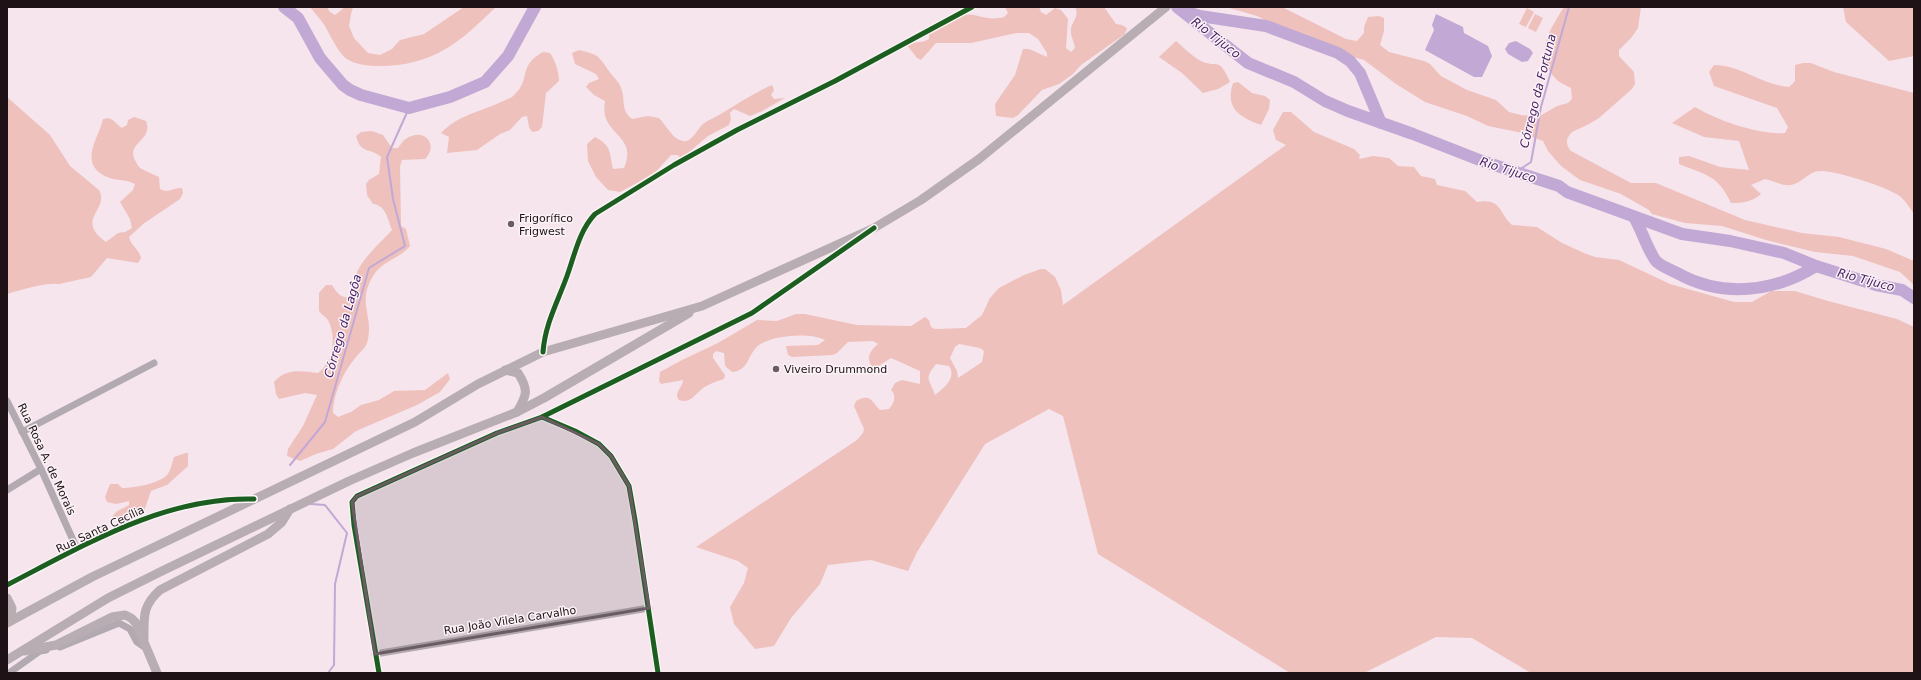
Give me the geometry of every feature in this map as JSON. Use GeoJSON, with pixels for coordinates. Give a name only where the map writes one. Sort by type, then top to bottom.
{"type":"FeatureCollection","features":[{"type":"Feature","properties":{"kind":"main road"},"geometry":{"type":"LineString","coordinates":[[7,660],[108,598],[290,509],[413,453],[517,412],[544,398],[702,306],[874,228],[921,200],[979,159],[1166,7]]}},
{"type":"Feature","properties":{"kind":"main road"},"geometry":{"type":"LineString","coordinates":[[9,622],[92,577],[415,422],[505,370],[543,352],[702,306]]}},
{"type":"Feature","properties":{"kind":"main road"},"geometry":{"type":"LineString","coordinates":[[505,370],[518,373],[525,386],[525,398],[517,412]]}},
{"type":"Feature","properties":{"kind":"main road"},"geometry":{"type":"LineString","coordinates":[[144,640],[144,616],[150,599],[160,590],[268,534],[282,522],[290,509]]}},
{"type":"Feature","properties":{"kind":"main road"},"geometry":{"type":"LineString","coordinates":[[7,598],[12,608],[9,622]]}},
{"type":"Feature","properties":{"kind":"main road"},"geometry":{"type":"LineString","coordinates":[[20,652],[56,645],[110,618],[125,615],[136,623],[157,673]]}},
{"type":"Feature","properties":{"kind":"street"},"geometry":{"type":"LineString","coordinates":[[543,352],[548,325],[567,277],[581,234],[588,221],[595,214],[674,164],[835,81],[972,7]]}},
{"type":"Feature","properties":{"kind":"street"},"geometry":{"type":"LineString","coordinates":[[378,673],[352,502],[357,496],[497,433],[542,418],[752,313],[874,228]]}},
{"type":"Feature","properties":{"kind":"street"},"geometry":{"type":"LineString","coordinates":[[22,432],[154,363]]}},
{"type":"Feature","properties":{"kind":"street","name":"Rua Rosa A. de Morais"},"geometry":{"type":"LineString","coordinates":[[7,401],[41,469],[77,549]]}},
{"type":"Feature","properties":{"kind":"street"},"geometry":{"type":"LineString","coordinates":[[542,418],[575,431],[599,444],[611,456],[629,486],[658,673]]}},
{"type":"Feature","properties":{"kind":"street"},"geometry":{"type":"LineString","coordinates":[[7,490],[41,469]]}},
{"type":"Feature","properties":{"kind":"street","name":"Rua Santa Cecília"},"geometry":{"type":"LineString","coordinates":[[7,585],[77,549],[152,516],[231,498],[254,499]]}},
{"type":"Feature","properties":{"kind":"street","name":"Rua João Vilela Carvalho"},"geometry":{"type":"LineString","coordinates":[[375,654],[649,608]]}},
{"type":"Feature","properties":{"kind":"street"},"geometry":{"type":"LineString","coordinates":[[9,673],[40,651],[56,648],[119,623],[130,630],[137,642],[148,650]]}},
{"type":"Feature","properties":{"kind":"highlighted area"},"geometry":{"type":"Polygon","coordinates":[[[542,417],[599,444],[611,456],[629,486],[649,608],[375,654],[354,525],[352,502],[357,496],[497,433],[542,417]]]}},
{"type":"Feature","properties":{"kind":"shaded area"},"geometry":{"type":"Polygon","coordinates":[[[310,7],[327,7],[330,12],[335,15],[345,7],[353,7],[349,26],[354,38],[368,53],[380,55],[392,49],[400,40],[424,34],[464,7],[496,7],[470,31],[444,50],[415,62],[379,66],[358,64],[344,57],[325,26],[310,7]]]}},
{"type":"Feature","properties":{"kind":"shaded area"},"geometry":{"type":"Polygon","coordinates":[[[1005,7],[1039,7],[1041,12],[1046,15],[1055,8],[1061,10],[1068,19],[1066,48],[1071,52],[1075,48],[1071,32],[1077,13],[1075,7],[1104,7],[1116,24],[1127,28],[1125,34],[1081,65],[1073,74],[1059,84],[1042,90],[1018,115],[1013,118],[996,116],[995,104],[1015,75],[1023,49],[1029,49],[1047,57],[1047,53],[1038,39],[1029,33],[1016,33],[971,43],[936,43],[921,60],[917,58],[906,44],[929,39],[929,33],[959,16],[968,14],[987,18],[1004,17],[1008,13],[1005,7]]]}},
{"type":"Feature","properties":{"kind":"shaded area"},"geometry":{"type":"Polygon","coordinates":[[[1226,7],[1282,7],[1346,39],[1357,41],[1364,33],[1364,27],[1368,17],[1379,16],[1384,18],[1384,31],[1380,45],[1389,52],[1430,64],[1441,76],[1467,90],[1496,100],[1509,112],[1538,117],[1557,106],[1568,103],[1572,99],[1571,88],[1561,83],[1548,69],[1544,51],[1549,32],[1564,7],[1641,7],[1638,28],[1631,38],[1619,50],[1619,56],[1634,72],[1635,84],[1632,89],[1599,118],[1572,132],[1567,141],[1571,151],[1631,183],[1656,183],[1745,220],[1802,233],[1839,237],[1886,249],[1914,261],[1914,285],[1900,272],[1853,256],[1815,252],[1766,240],[1722,226],[1685,223],[1652,214],[1649,210],[1621,194],[1580,180],[1561,166],[1548,151],[1543,141],[1518,132],[1488,126],[1467,116],[1425,102],[1396,84],[1364,60],[1342,54],[1296,36],[1257,16],[1226,7]]]}},
{"type":"Feature","properties":{"kind":"shaded area"},"geometry":{"type":"Polygon","coordinates":[[[1843,7],[1914,7],[1914,56],[1889,61],[1846,22],[1843,7]]]}},
{"type":"Feature","properties":{"kind":"shaded area"},"geometry":{"type":"Polygon","coordinates":[[[1527,8],[1534,12],[1526,27],[1519,24],[1527,8]]]}},
{"type":"Feature","properties":{"kind":"shaded area"},"geometry":{"type":"Polygon","coordinates":[[[1436,14],[1463,27],[1464,33],[1488,46],[1492,56],[1482,77],[1474,77],[1425,50],[1434,30],[1432,25],[1436,14]]]}},
{"type":"Feature","properties":{"kind":"shaded area"},"geometry":{"type":"Polygon","coordinates":[[[1535,14],[1543,18],[1536,32],[1528,28],[1535,14]]]}},
{"type":"Feature","properties":{"kind":"shaded area"},"geometry":{"type":"Polygon","coordinates":[[[1176,41],[1199,60],[1205,63],[1220,65],[1230,82],[1218,89],[1203,93],[1182,73],[1159,57],[1176,41]]]}},
{"type":"Feature","properties":{"kind":"shaded area"},"geometry":{"type":"Polygon","coordinates":[[[1516,41],[1530,49],[1533,53],[1528,61],[1522,62],[1508,54],[1505,49],[1509,43],[1516,41]]]}},
{"type":"Feature","properties":{"kind":"shaded area"},"geometry":{"type":"Polygon","coordinates":[[[579,50],[599,58],[620,84],[628,116],[632,119],[648,116],[659,118],[676,138],[683,141],[692,138],[707,121],[751,95],[772,85],[774,90],[771,95],[774,99],[785,98],[750,116],[734,109],[730,113],[731,119],[729,125],[708,136],[681,159],[678,155],[671,155],[654,174],[620,192],[608,190],[596,177],[588,161],[587,144],[595,137],[604,143],[609,150],[613,169],[624,168],[627,159],[626,146],[606,119],[604,110],[605,101],[594,95],[586,87],[589,83],[599,79],[596,74],[575,64],[572,53],[579,50]]]}},
{"type":"Feature","properties":{"kind":"shaded area"},"geometry":{"type":"Polygon","coordinates":[[[543,52],[550,53],[552,56],[559,81],[546,93],[542,127],[538,131],[532,132],[529,127],[527,116],[522,117],[510,130],[500,134],[477,150],[447,153],[449,137],[441,133],[462,118],[512,97],[523,83],[527,67],[530,62],[543,52]]]}},
{"type":"Feature","properties":{"kind":"shaded area"},"geometry":{"type":"Polygon","coordinates":[[[1811,63],[1834,72],[1914,93],[1914,214],[1901,197],[1895,193],[1849,176],[1828,171],[1813,173],[1791,185],[1781,184],[1765,179],[1751,185],[1761,194],[1758,197],[1747,202],[1731,203],[1716,181],[1704,174],[1679,164],[1679,157],[1689,156],[1720,167],[1749,170],[1739,141],[1704,137],[1672,123],[1695,107],[1738,126],[1763,132],[1785,133],[1788,127],[1777,108],[1714,86],[1709,72],[1714,65],[1733,68],[1770,83],[1789,87],[1795,81],[1795,65],[1811,63]]]}},
{"type":"Feature","properties":{"kind":"shaded area"},"geometry":{"type":"Polygon","coordinates":[[[1238,82],[1252,93],[1265,96],[1270,100],[1269,109],[1261,125],[1240,115],[1233,105],[1231,92],[1233,83],[1238,82]]]}},
{"type":"Feature","properties":{"kind":"shaded area"},"geometry":{"type":"Polygon","coordinates":[[[7,97],[50,135],[70,166],[99,190],[101,197],[93,221],[93,227],[97,234],[106,242],[118,233],[125,232],[132,228],[130,219],[120,202],[133,190],[135,184],[128,181],[109,178],[97,170],[91,157],[92,149],[103,119],[109,118],[122,128],[127,125],[128,120],[134,117],[146,121],[146,133],[134,150],[133,156],[136,163],[141,168],[159,177],[160,189],[169,191],[176,188],[182,188],[183,193],[180,199],[143,224],[129,237],[131,243],[139,252],[141,258],[138,263],[107,258],[91,277],[59,284],[41,285],[7,294],[7,97]]]}},
{"type":"Feature","properties":{"kind":"shaded area"},"geometry":{"type":"Polygon","coordinates":[[[1283,112],[1291,112],[1314,132],[1354,149],[1360,155],[1359,159],[1373,156],[1389,158],[1398,166],[1414,167],[1421,176],[1435,179],[1437,185],[1465,191],[1477,202],[1485,201],[1495,204],[1499,207],[1512,225],[1537,227],[1562,243],[1584,253],[1595,257],[1619,260],[1670,284],[1734,302],[1752,302],[1771,291],[1795,291],[1897,319],[1914,327],[1914,673],[1531,673],[1472,638],[1436,637],[1364,673],[1290,673],[1098,554],[1063,416],[1049,409],[985,444],[917,552],[908,571],[871,560],[828,565],[820,584],[791,618],[774,646],[755,649],[734,624],[730,607],[744,583],[748,568],[738,561],[696,547],[857,440],[863,433],[864,429],[854,406],[856,401],[868,398],[880,410],[889,409],[894,400],[894,395],[891,390],[895,383],[902,380],[920,384],[920,371],[891,358],[874,369],[871,365],[869,356],[878,344],[873,341],[848,342],[833,355],[792,357],[788,355],[786,346],[818,345],[825,340],[801,335],[773,339],[759,345],[755,348],[745,365],[738,371],[732,372],[725,366],[724,353],[716,351],[713,354],[713,358],[725,375],[724,379],[705,387],[687,401],[679,400],[677,397],[683,380],[661,384],[659,381],[660,372],[718,343],[757,320],[777,321],[796,314],[805,314],[857,325],[911,326],[925,317],[929,320],[931,327],[935,329],[966,328],[982,315],[990,298],[999,288],[1024,275],[1041,269],[1045,269],[1055,277],[1061,290],[1063,305],[1286,145],[1276,140],[1273,130],[1283,112]],[[959,344],[955,347],[950,358],[957,371],[958,378],[982,362],[984,351],[980,348],[959,344]],[[936,364],[929,377],[935,395],[948,382],[951,375],[949,366],[936,364]]]}},
{"type":"Feature","properties":{"kind":"shaded area"},"geometry":{"type":"Polygon","coordinates":[[[372,131],[383,135],[392,148],[398,148],[404,140],[409,137],[421,135],[429,140],[431,149],[425,159],[402,160],[400,166],[401,226],[406,229],[410,246],[401,254],[381,267],[373,276],[368,285],[366,294],[366,308],[369,322],[367,342],[364,349],[356,357],[343,376],[335,398],[333,413],[338,417],[351,412],[361,405],[379,400],[394,391],[425,390],[448,373],[450,379],[440,392],[417,405],[356,431],[333,449],[300,461],[287,456],[288,449],[303,426],[317,395],[305,393],[279,399],[276,394],[274,382],[289,372],[300,371],[318,373],[323,368],[330,356],[333,341],[331,327],[328,320],[319,311],[319,293],[326,285],[332,285],[339,294],[344,297],[350,297],[361,264],[392,230],[384,210],[373,204],[367,195],[366,184],[369,180],[379,174],[381,157],[360,146],[356,136],[361,132],[372,131]]]}},
{"type":"Feature","properties":{"kind":"shaded area"},"geometry":{"type":"Polygon","coordinates":[[[188,453],[188,466],[167,485],[151,491],[144,511],[121,520],[112,519],[116,512],[129,505],[129,501],[116,504],[107,502],[105,497],[110,484],[118,484],[122,488],[127,488],[146,485],[158,481],[167,475],[174,457],[188,453]]]}},
{"type":"Feature","properties":{"kind":"waterway","name":"Córrego da Lagôa"},"geometry":{"type":"LineString","coordinates":[[284,7],[298,18],[320,58],[343,85],[361,95],[409,108],[450,97],[485,82],[508,56],[535,7]]}},
{"type":"Feature","properties":{"kind":"waterway","name":"Rio Tijuco"},"geometry":{"type":"LineString","coordinates":[[1177,7],[1248,63],[1294,82],[1325,101],[1348,111],[1482,161],[1559,186],[1567,192],[1682,234],[1730,241],[1784,253],[1816,266],[1876,285],[1902,290],[1914,298]]}},
{"type":"Feature","properties":{"kind":"waterway","name":"Córrego da Fortuna"},"geometry":{"type":"LineString","coordinates":[[1516,172],[1531,162],[1541,107],[1569,7]]}},
{"type":"Feature","properties":{"kind":"waterway","name":"Rio Tijuco"},"geometry":{"type":"LineString","coordinates":[[1187,12],[1200,16],[1266,26],[1338,53],[1350,61],[1360,73],[1381,123]]}},
{"type":"Feature","properties":{"kind":"waterway","name":"Córrego da Lagôa"},"geometry":{"type":"LineString","coordinates":[[290,465],[325,422],[369,268],[405,246],[393,199],[387,157],[409,108]]}},
{"type":"Feature","properties":{"kind":"waterway","name":"Rio Tijuco"},"geometry":{"type":"LineString","coordinates":[[1634,217],[1651,254],[1657,262],[1696,282],[1713,287],[1749,289],[1766,286],[1783,282],[1816,266]]}},
{"type":"Feature","properties":{"kind":"waterway","name":"Córrego da Lagôa"},"geometry":{"type":"LineString","coordinates":[[311,504],[325,505],[347,533],[335,584],[334,665],[328,673]]}},
{"type":"Feature","properties":{"kind":"cycle path"},"geometry":{"type":"LineString","coordinates":[[543,352],[549,322],[581,235],[595,214],[674,165],[737,130],[835,81],[972,7]]}},
{"type":"Feature","properties":{"kind":"cycle path"},"geometry":{"type":"LineString","coordinates":[[379,673],[354,525],[352,502],[357,496],[497,433],[542,417],[752,313],[874,228]]}},
{"type":"Feature","properties":{"kind":"cycle path"},"geometry":{"type":"LineString","coordinates":[[542,417],[575,431],[599,444],[611,456],[629,486],[658,673]]}},
{"type":"Feature","properties":{"kind":"cycle path"},"geometry":{"type":"LineString","coordinates":[[7,585],[95,540],[126,526],[157,515],[189,506],[221,500],[254,499]]}},
{"type":"Feature","properties":{"kind":"place","name":"Frigorífico Frigwest"},"geometry":{"type":"Point","coordinates":[511,224]}},
{"type":"Feature","properties":{"kind":"place","name":"Viveiro Drummond"},"geometry":{"type":"Point","coordinates":[776,369]}}]}
